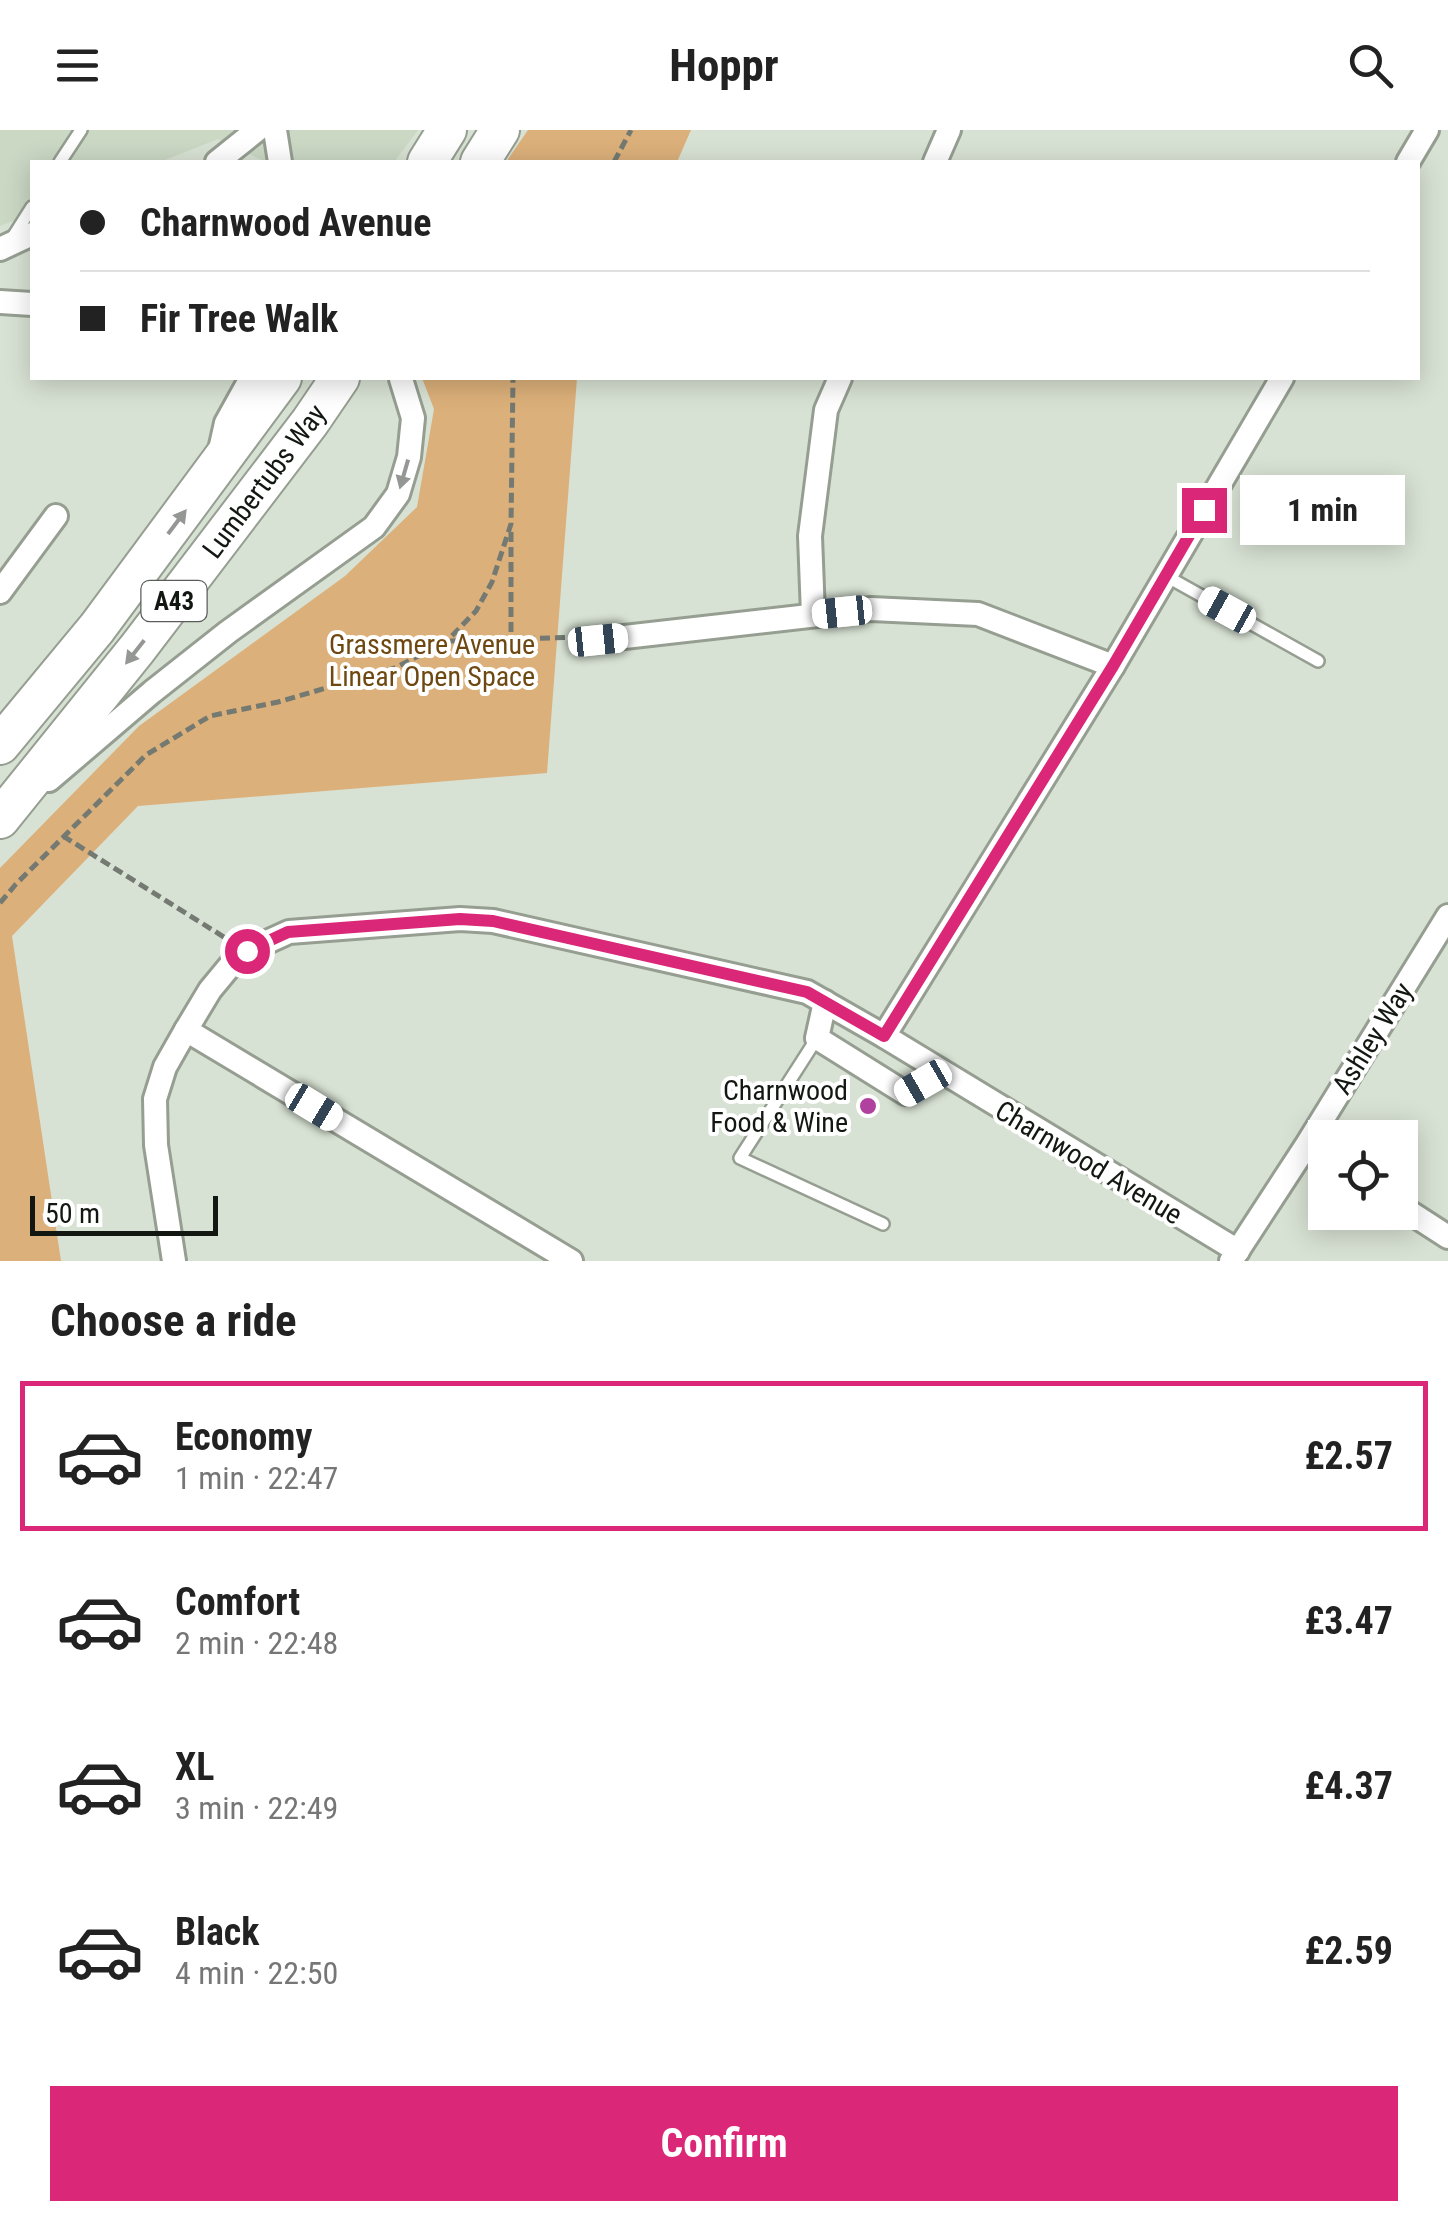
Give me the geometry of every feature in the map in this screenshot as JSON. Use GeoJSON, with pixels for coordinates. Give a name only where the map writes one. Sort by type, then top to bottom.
{"type":"FeatureCollection","features":[{"type":"Feature","properties":{"kind":"highway"},"geometry":{"type":"LineString","coordinates":[[427,160],[447,130]]}},
{"type":"Feature","properties":{"kind":"highway"},"geometry":{"type":"LineString","coordinates":[[481,160],[500,130]]}},
{"type":"Feature","properties":{"kind":"highway","name":"Lumbertubs Way"},"geometry":{"type":"LineString","coordinates":[[0,745],[97,628],[281,380]]}},
{"type":"Feature","properties":{"kind":"highway","name":"Lumbertubs Way"},"geometry":{"type":"LineString","coordinates":[[0,820],[137,649],[339,380]]}},
{"type":"Feature","properties":{"kind":"street"},"geometry":{"type":"LineString","coordinates":[[223,160],[258,130]]}},
{"type":"Feature","properties":{"kind":"street"},"geometry":{"type":"LineString","coordinates":[[275,130],[280,160]]}},
{"type":"Feature","properties":{"kind":"street"},"geometry":{"type":"LineString","coordinates":[[936,160],[949,130]]}},
{"type":"Feature","properties":{"kind":"street"},"geometry":{"type":"LineString","coordinates":[[1409,160],[1427,130]]}},
{"type":"Feature","properties":{"kind":"street"},"geometry":{"type":"LineString","coordinates":[[5,246],[30,235]]}},
{"type":"Feature","properties":{"kind":"street"},"geometry":{"type":"LineString","coordinates":[[0,302],[30,304]]}},
{"type":"Feature","properties":{"kind":"street"},"geometry":{"type":"LineString","coordinates":[[214,472],[226,423],[250,380]]}},
{"type":"Feature","properties":{"kind":"street"},"geometry":{"type":"LineString","coordinates":[[0,820],[228,632],[374,527],[398,494],[409,457],[413,418],[401,380]]}},
{"type":"Feature","properties":{"kind":"street"},"geometry":{"type":"LineString","coordinates":[[813,615],[810,536],[826,410],[839,380]]}},
{"type":"Feature","properties":{"kind":"street"},"geometry":{"type":"LineString","coordinates":[[884,1036],[1113,666],[1281,380]]}},
{"type":"Feature","properties":{"kind":"street"},"geometry":{"type":"LineString","coordinates":[[0,592],[56,516]]}},
{"type":"Feature","properties":{"kind":"street"},"geometry":{"type":"LineString","coordinates":[[598,640],[871,609],[978,614],[1113,666]]}},
{"type":"Feature","properties":{"kind":"street","name":"Ashley Way"},"geometry":{"type":"LineString","coordinates":[[1334,1120],[1448,916]]}},
{"type":"Feature","properties":{"kind":"street","name":"Charnwood Avenue"},"geometry":{"type":"LineString","coordinates":[[174,1261],[156,1145],[155,1099],[165,1067],[223,973],[247,951],[288,932],[460,919],[493,921],[807,992],[884,1036],[1234,1256]]}},
{"type":"Feature","properties":{"kind":"street"},"geometry":{"type":"LineString","coordinates":[[826,1002],[817,1038],[905,1093],[941,1072]]}},
{"type":"Feature","properties":{"kind":"street"},"geometry":{"type":"LineString","coordinates":[[186,1030],[571,1261]]}},
{"type":"Feature","properties":{"kind":"street","name":"Ashley Way"},"geometry":{"type":"LineString","coordinates":[[1234,1256],[1308,1162]]}},
{"type":"Feature","properties":{"kind":"street"},"geometry":{"type":"LineString","coordinates":[[1418,1218],[1448,1237]]}},
{"type":"Feature","properties":{"kind":"lane"},"geometry":{"type":"LineString","coordinates":[[61,160],[81,130]]}},
{"type":"Feature","properties":{"kind":"lane"},"geometry":{"type":"LineString","coordinates":[[5,246],[30,209]]}},
{"type":"Feature","properties":{"kind":"lane"},"geometry":{"type":"LineString","coordinates":[[1166,576],[1318,661]]}},
{"type":"Feature","properties":{"kind":"lane"},"geometry":{"type":"LineString","coordinates":[[817,1038],[740,1158],[883,1224]]}},
{"type":"Feature","properties":{"kind":"path"},"geometry":{"type":"LineString","coordinates":[[615,160],[631,130]]}},
{"type":"Feature","properties":{"kind":"path"},"geometry":{"type":"LineString","coordinates":[[511,638],[513,380]]}},
{"type":"Feature","properties":{"kind":"path"},"geometry":{"type":"LineString","coordinates":[[0,903],[146,755],[210,716],[359,680],[394,668],[446,641],[476,610],[492,582],[511,524]]}},
{"type":"Feature","properties":{"kind":"path"},"geometry":{"type":"LineString","coordinates":[[446,641],[569,636],[598,640]]}},
{"type":"Feature","properties":{"kind":"path"},"geometry":{"type":"LineString","coordinates":[[63,836],[247,951]]}},
{"type":"Feature","properties":{"kind":"shaded area"},"geometry":{"type":"Polygon","coordinates":[[[0,130],[418,130],[396,160],[262,160],[218,139],[165,160],[30,160],[30,215],[0,226],[0,130]]]}},
{"type":"Feature","properties":{"kind":"green space"},"geometry":{"type":"Polygon","coordinates":[[[528,130],[691,130],[678,160],[507,160],[528,130]]]}},
{"type":"Feature","properties":{"kind":"green space","name":"Grassmere Avenue Linear Open Space"},"geometry":{"type":"Polygon","coordinates":[[[423,380],[577,380],[547,773],[138,806],[12,936],[61,1261],[0,1261],[0,868],[139,726],[345,576],[417,507],[434,409],[423,380]]]}},
{"type":"Feature","properties":{"kind":"place","name":"Charnwood Food & Wine"},"geometry":{"type":"Point","coordinates":[868,1106]}},
{"type":"Feature","properties":{"kind":"route"},"geometry":{"type":"LineString","coordinates":[[247,951],[288,932],[460,919],[493,921],[807,992],[884,1036],[1113,666],[1204,510]]}}]}
